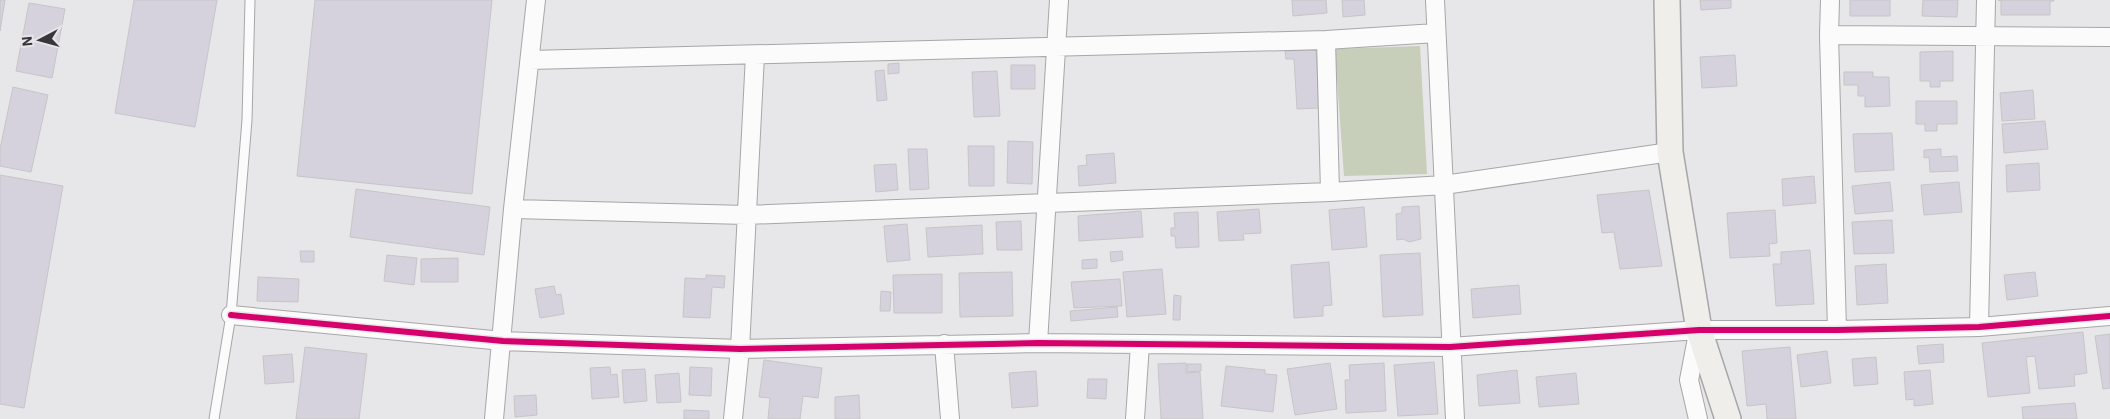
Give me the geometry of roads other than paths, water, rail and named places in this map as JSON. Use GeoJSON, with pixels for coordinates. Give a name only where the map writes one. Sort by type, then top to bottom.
{"type":"FeatureCollection","features":[{"type":"Feature","properties":{"kind":"street"},"geometry":{"type":"LineString","coordinates":[[494,419],[503,341],[513,209],[536,0]]}},
{"type":"Feature","properties":{"kind":"street"},"geometry":{"type":"LineString","coordinates":[[1038,343],[1059,0]]}},
{"type":"Feature","properties":{"kind":"street"},"geometry":{"type":"LineString","coordinates":[[1435,0],[1450,347],[1455,419]]}},
{"type":"Feature","properties":{"kind":"street"},"geometry":{"type":"LineString","coordinates":[[1667,0],[1670,152],[1699,330],[1728,419]]}},
{"type":"Feature","properties":{"kind":"street"},"geometry":{"type":"LineString","coordinates":[[1830,0],[1837,330]]}},
{"type":"Feature","properties":{"kind":"street"},"geometry":{"type":"LineString","coordinates":[[1979,327],[1986,0]]}},
{"type":"Feature","properties":{"kind":"street"},"geometry":{"type":"LineString","coordinates":[[530,60],[1326,40],[1436,33]]}},
{"type":"Feature","properties":{"kind":"street"},"geometry":{"type":"LineString","coordinates":[[1830,35],[2110,37]]}},
{"type":"Feature","properties":{"kind":"street"},"geometry":{"type":"LineString","coordinates":[[1326,40],[1330,192]]}},
{"type":"Feature","properties":{"kind":"street"},"geometry":{"type":"LineString","coordinates":[[732,419],[740,349],[755,55]]}},
{"type":"Feature","properties":{"kind":"street"},"geometry":{"type":"LineString","coordinates":[[513,209],[746,215],[1046,205],[1330,192],[1444,185],[1670,152]]}},
{"type":"Feature","properties":{"kind":"street"},"geometry":{"type":"LineString","coordinates":[[231,315],[503,341],[740,349],[1038,343],[1450,347],[1699,330],[1979,327],[2110,316]]}},
{"type":"Feature","properties":{"kind":"street"},"geometry":{"type":"LineString","coordinates":[[1698,419],[1689,380],[1699,330]]}},
{"type":"Feature","properties":{"kind":"street"},"geometry":{"type":"LineString","coordinates":[[944,344],[950,419]]}},
{"type":"Feature","properties":{"kind":"street"},"geometry":{"type":"LineString","coordinates":[[1135,419],[1140,344]]}},
{"type":"Feature","properties":{"kind":"lane"},"geometry":{"type":"LineString","coordinates":[[214,419],[231,315],[247,120],[250,0]]}}]}
